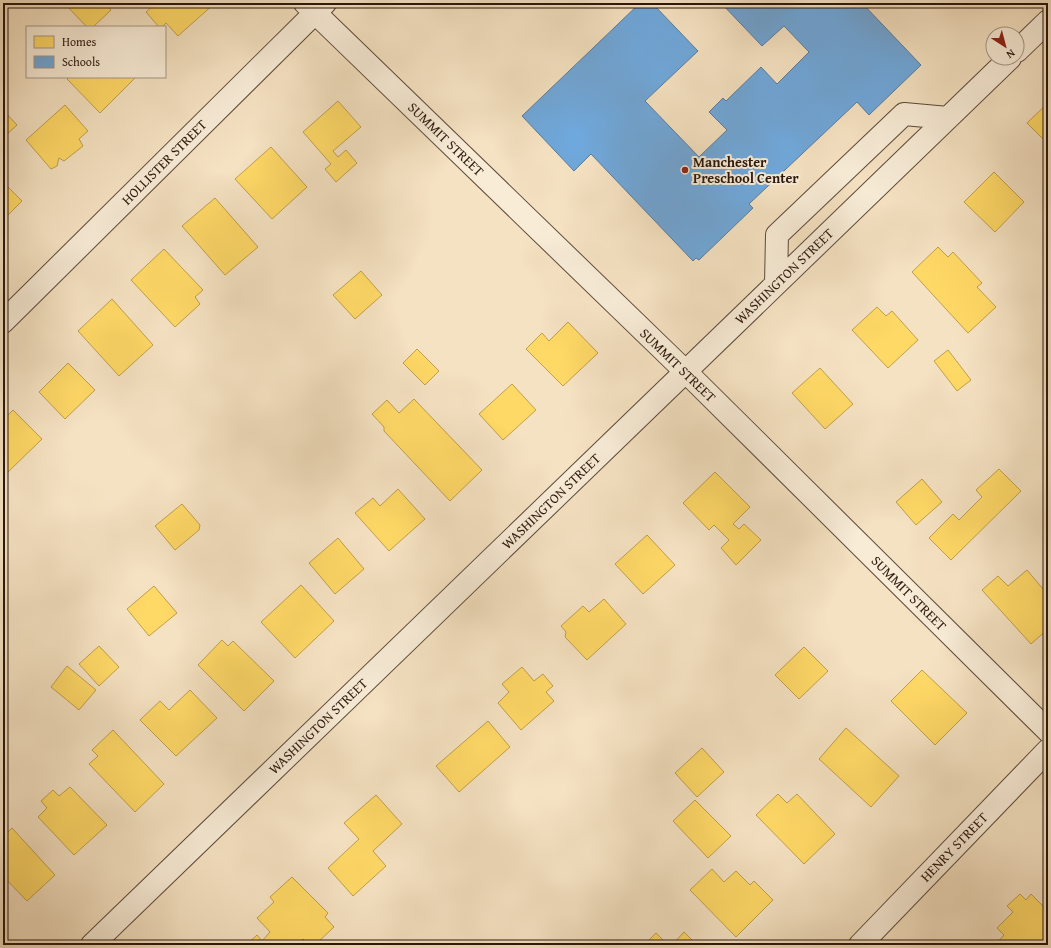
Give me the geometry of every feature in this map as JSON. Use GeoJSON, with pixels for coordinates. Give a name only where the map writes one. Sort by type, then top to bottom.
{"type":"FeatureCollection","features":[{"type":"Feature","properties":{"kind":"street","name":"HOLLISTER STREET"},"geometry":{"type":"LineString","coordinates":[[3,322],[315,6]]}},
{"type":"Feature","properties":{"kind":"street","name":"SUMMIT STREET"},"geometry":{"type":"LineString","coordinates":[[315,6],[1048,731]]}},
{"type":"Feature","properties":{"kind":"street"},"geometry":{"type":"LineString","coordinates":[[1025,43],[1048,21]]}},
{"type":"Feature","properties":{"kind":"street","name":"WASHINGTON STREET"},"geometry":{"type":"LineString","coordinates":[[92,945],[1002,66]]}},
{"type":"Feature","properties":{"kind":"street"},"geometry":{"type":"LineString","coordinates":[[776,284],[777,235],[904,114],[948,118]]}},
{"type":"Feature","properties":{"kind":"street","name":"HENRY STREET"},"geometry":{"type":"LineString","coordinates":[[860,945],[1048,750]]}},
{"type":"Feature","properties":{"kind":"building: Homes"},"geometry":{"type":"Polygon","coordinates":[[[64,3],[105,3],[111,10],[94,26],[86,26],[64,3]]]}},
{"type":"Feature","properties":{"kind":"building: Homes"},"geometry":{"type":"Polygon","coordinates":[[[156,3],[215,3],[178,36],[166,23],[163,26],[158,26],[146,12],[156,3]]]}},
{"type":"Feature","properties":{"kind":"building: Homes"},"geometry":{"type":"Polygon","coordinates":[[[68,78],[135,78],[100,113],[67,79],[68,78]]]}},
{"type":"Feature","properties":{"kind":"building: Homes"},"geometry":{"type":"Polygon","coordinates":[[[338,101],[361,127],[333,151],[338,157],[346,150],[357,163],[336,182],[325,169],[331,164],[303,132],[338,101]]]}},
{"type":"Feature","properties":{"kind":"building: Homes"},"geometry":{"type":"Polygon","coordinates":[[[1048,103],[1048,144],[1027,123],[1048,103]]]}},
{"type":"Feature","properties":{"kind":"building: Homes"},"geometry":{"type":"Polygon","coordinates":[[[65,105],[88,131],[79,139],[83,146],[64,161],[59,158],[57,166],[51,169],[26,140],[65,105]]]}},
{"type":"Feature","properties":{"kind":"building: Homes"},"geometry":{"type":"Polygon","coordinates":[[[3,110],[17,125],[3,138],[3,110]]]}},
{"type":"Feature","properties":{"kind":"building: Homes"},"geometry":{"type":"Polygon","coordinates":[[[271,147],[307,187],[272,219],[235,179],[271,147]]]}},
{"type":"Feature","properties":{"kind":"building: Homes"},"geometry":{"type":"Polygon","coordinates":[[[994,172],[1024,202],[995,232],[964,202],[994,172]]]}},
{"type":"Feature","properties":{"kind":"building: Homes"},"geometry":{"type":"Polygon","coordinates":[[[3,182],[22,201],[3,220],[3,182]]]}},
{"type":"Feature","properties":{"kind":"building: Homes"},"geometry":{"type":"Polygon","coordinates":[[[215,198],[258,247],[225,275],[182,226],[215,198]]]}},
{"type":"Feature","properties":{"kind":"building: Homes"},"geometry":{"type":"Polygon","coordinates":[[[938,247],[948,257],[953,252],[982,283],[977,287],[996,307],[968,333],[912,272],[938,247]]]}},
{"type":"Feature","properties":{"kind":"building: Homes"},"geometry":{"type":"Polygon","coordinates":[[[164,249],[203,290],[195,297],[200,304],[175,327],[131,280],[164,249]]]}},
{"type":"Feature","properties":{"kind":"building: Homes"},"geometry":{"type":"Polygon","coordinates":[[[361,271],[382,295],[355,319],[333,295],[361,271]]]}},
{"type":"Feature","properties":{"kind":"building: Homes"},"geometry":{"type":"Polygon","coordinates":[[[112,299],[153,345],[119,376],[78,331],[112,299]]]}},
{"type":"Feature","properties":{"kind":"building: Homes"},"geometry":{"type":"Polygon","coordinates":[[[877,307],[886,316],[892,311],[918,340],[888,368],[852,330],[877,307]]]}},
{"type":"Feature","properties":{"kind":"building: Homes"},"geometry":{"type":"Polygon","coordinates":[[[568,322],[598,353],[563,386],[526,349],[542,333],[549,341],[568,322]]]}},
{"type":"Feature","properties":{"kind":"building: Homes"},"geometry":{"type":"Polygon","coordinates":[[[417,349],[439,371],[425,385],[403,363],[417,349]]]}},
{"type":"Feature","properties":{"kind":"building: Homes"},"geometry":{"type":"Polygon","coordinates":[[[948,350],[971,380],[957,391],[934,361],[948,350]]]}},
{"type":"Feature","properties":{"kind":"building: Homes"},"geometry":{"type":"Polygon","coordinates":[[[68,363],[95,390],[65,419],[39,392],[68,363]]]}},
{"type":"Feature","properties":{"kind":"building: Homes"},"geometry":{"type":"Polygon","coordinates":[[[820,368],[853,404],[825,429],[792,393],[820,368]]]}},
{"type":"Feature","properties":{"kind":"building: Homes"},"geometry":{"type":"Polygon","coordinates":[[[512,384],[536,410],[503,440],[479,414],[512,384]]]}},
{"type":"Feature","properties":{"kind":"building: Homes"},"geometry":{"type":"Polygon","coordinates":[[[414,399],[482,470],[450,501],[384,431],[384,427],[372,414],[387,400],[399,413],[414,399]]]}},
{"type":"Feature","properties":{"kind":"building: Homes"},"geometry":{"type":"Polygon","coordinates":[[[13,410],[42,439],[8,472],[3,467],[3,420],[13,410]]]}},
{"type":"Feature","properties":{"kind":"building: Homes"},"geometry":{"type":"Polygon","coordinates":[[[999,469],[1021,491],[951,560],[929,538],[953,514],[959,520],[982,497],[976,490],[999,469]]]}},
{"type":"Feature","properties":{"kind":"building: Homes"},"geometry":{"type":"Polygon","coordinates":[[[715,472],[750,507],[733,524],[739,529],[744,524],[761,540],[736,565],[721,548],[729,540],[714,525],[709,530],[683,503],[715,472]]]}},
{"type":"Feature","properties":{"kind":"building: Homes"},"geometry":{"type":"Polygon","coordinates":[[[922,479],[942,502],[916,525],[896,502],[922,479]]]}},
{"type":"Feature","properties":{"kind":"building: Homes"},"geometry":{"type":"Polygon","coordinates":[[[398,489],[425,519],[389,551],[355,513],[373,498],[380,506],[398,489]]]}},
{"type":"Feature","properties":{"kind":"building: Homes"},"geometry":{"type":"Polygon","coordinates":[[[182,504],[200,525],[199,530],[175,550],[155,526],[182,504]]]}},
{"type":"Feature","properties":{"kind":"building: Homes"},"geometry":{"type":"Polygon","coordinates":[[[647,535],[675,565],[643,594],[615,564],[647,535]]]}},
{"type":"Feature","properties":{"kind":"building: Homes"},"geometry":{"type":"Polygon","coordinates":[[[338,538],[364,569],[335,594],[309,563],[338,538]]]}},
{"type":"Feature","properties":{"kind":"building: Homes"},"geometry":{"type":"Polygon","coordinates":[[[1027,570],[1048,595],[1048,629],[1031,644],[982,590],[998,576],[1008,586],[1027,570]]]}},
{"type":"Feature","properties":{"kind":"building: Homes"},"geometry":{"type":"Polygon","coordinates":[[[301,585],[334,621],[295,658],[261,622],[301,585]]]}},
{"type":"Feature","properties":{"kind":"building: Homes"},"geometry":{"type":"Polygon","coordinates":[[[154,586],[177,613],[149,636],[127,609],[154,586]]]}},
{"type":"Feature","properties":{"kind":"building: Homes"},"geometry":{"type":"Polygon","coordinates":[[[604,599],[626,624],[587,660],[565,637],[566,632],[561,626],[583,606],[589,612],[604,599]]]}},
{"type":"Feature","properties":{"kind":"building: Homes"},"geometry":{"type":"Polygon","coordinates":[[[222,640],[228,646],[233,641],[274,681],[244,711],[198,665],[222,640]]]}},
{"type":"Feature","properties":{"kind":"building: Homes"},"geometry":{"type":"Polygon","coordinates":[[[99,646],[119,667],[99,686],[79,664],[99,646]]]}},
{"type":"Feature","properties":{"kind":"building: Homes"},"geometry":{"type":"Polygon","coordinates":[[[804,647],[828,671],[799,699],[775,675],[804,647]]]}},
{"type":"Feature","properties":{"kind":"building: Homes"},"geometry":{"type":"Polygon","coordinates":[[[67,666],[96,690],[79,710],[51,687],[67,666]]]}},
{"type":"Feature","properties":{"kind":"building: Homes"},"geometry":{"type":"Polygon","coordinates":[[[522,667],[534,681],[543,674],[553,686],[546,692],[554,701],[521,730],[498,703],[509,692],[502,684],[522,667]]]}},
{"type":"Feature","properties":{"kind":"building: Homes"},"geometry":{"type":"Polygon","coordinates":[[[922,670],[967,713],[935,745],[891,701],[922,670]]]}},
{"type":"Feature","properties":{"kind":"building: Homes"},"geometry":{"type":"Polygon","coordinates":[[[190,690],[217,718],[176,756],[140,720],[160,701],[169,710],[190,690]]]}},
{"type":"Feature","properties":{"kind":"building: Homes"},"geometry":{"type":"Polygon","coordinates":[[[488,721],[510,747],[459,792],[436,766],[488,721]]]}},
{"type":"Feature","properties":{"kind":"building: Homes"},"geometry":{"type":"Polygon","coordinates":[[[846,728],[899,776],[871,807],[819,759],[846,728]]]}},
{"type":"Feature","properties":{"kind":"building: Homes"},"geometry":{"type":"Polygon","coordinates":[[[113,730],[164,784],[135,812],[89,764],[98,756],[92,750],[113,730]]]}},
{"type":"Feature","properties":{"kind":"building: Homes"},"geometry":{"type":"Polygon","coordinates":[[[702,748],[724,772],[697,797],[675,773],[702,748]]]}},
{"type":"Feature","properties":{"kind":"building: Homes"},"geometry":{"type":"Polygon","coordinates":[[[70,787],[107,825],[74,855],[38,817],[47,808],[41,801],[53,790],[59,796],[70,787]]]}},
{"type":"Feature","properties":{"kind":"building: Homes"},"geometry":{"type":"Polygon","coordinates":[[[778,794],[787,803],[797,794],[835,834],[804,864],[756,815],[778,794]]]}},
{"type":"Feature","properties":{"kind":"building: Homes"},"geometry":{"type":"Polygon","coordinates":[[[376,795],[402,824],[373,851],[386,866],[353,896],[328,868],[359,839],[344,823],[376,795]]]}},
{"type":"Feature","properties":{"kind":"building: Homes"},"geometry":{"type":"Polygon","coordinates":[[[695,800],[731,836],[708,858],[673,821],[695,800]]]}},
{"type":"Feature","properties":{"kind":"building: Homes"},"geometry":{"type":"Polygon","coordinates":[[[12,828],[55,875],[27,901],[3,876],[3,873],[6,870],[3,867],[3,837],[12,828]]]}},
{"type":"Feature","properties":{"kind":"building: Homes"},"geometry":{"type":"Polygon","coordinates":[[[712,869],[724,882],[736,871],[750,885],[754,881],[773,900],[736,937],[690,890],[712,869]]]}},
{"type":"Feature","properties":{"kind":"building: Homes"},"geometry":{"type":"Polygon","coordinates":[[[292,877],[328,913],[325,917],[334,927],[315,945],[309,945],[303,939],[297,945],[246,945],[257,935],[262,941],[270,932],[257,918],[274,902],[270,897],[292,877]]]}},
{"type":"Feature","properties":{"kind":"building: Homes"},"geometry":{"type":"Polygon","coordinates":[[[1020,894],[1026,900],[1031,894],[1048,911],[1048,945],[995,945],[1004,935],[997,928],[1013,912],[1007,906],[1020,894]]]}},
{"type":"Feature","properties":{"kind":"building: Homes"},"geometry":{"type":"Polygon","coordinates":[[[684,932],[697,945],[672,945],[684,932]]]}},
{"type":"Feature","properties":{"kind":"building: Homes"},"geometry":{"type":"Polygon","coordinates":[[[656,933],[668,945],[644,945],[656,933]]]}},
{"type":"Feature","properties":{"kind":"building: Schools"},"geometry":{"type":"Polygon","coordinates":[[[640,3],[652,3],[698,51],[645,101],[699,157],[727,130],[709,112],[723,98],[726,101],[761,67],[777,84],[809,52],[784,26],[762,46],[721,3],[862,3],[921,65],[869,115],[857,102],[749,204],[753,208],[699,260],[696,258],[693,261],[591,154],[574,171],[522,116],[640,3]]]}},
{"type":"Feature","properties":{"kind":"place","name":"Manchester Preschool Center"},"geometry":{"type":"Point","coordinates":[685,170]}}]}
